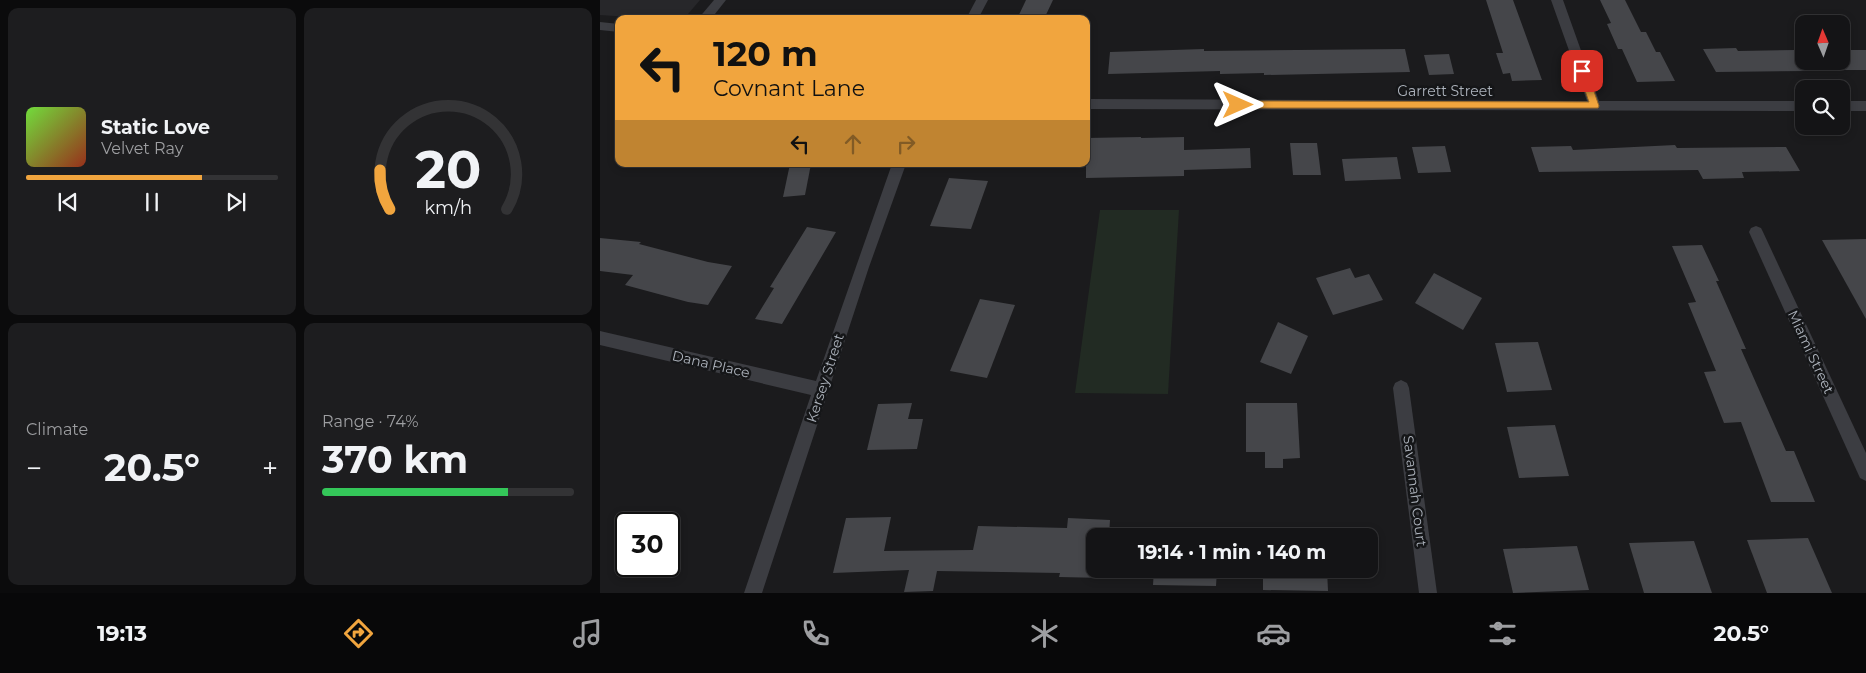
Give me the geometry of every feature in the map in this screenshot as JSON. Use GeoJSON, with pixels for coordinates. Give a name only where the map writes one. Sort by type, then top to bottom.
{"type":"FeatureCollection","features":[{"type":"Feature","properties":{"kind":"street"},"geometry":{"type":"LineString","coordinates":[[707,15],[720,0]]}},
{"type":"Feature","properties":{"kind":"street"},"geometry":{"type":"LineString","coordinates":[[974,15],[982,0]]}},
{"type":"Feature","properties":{"kind":"street"},"geometry":{"type":"LineString","coordinates":[[1557,0],[1595,106]]}},
{"type":"Feature","properties":{"kind":"street"},"geometry":{"type":"LineString","coordinates":[[600,26],[615,28]]}},
{"type":"Feature","properties":{"kind":"street","name":"Garrett Street"},"geometry":{"type":"LineString","coordinates":[[1090,104],[1795,106]]}},
{"type":"Feature","properties":{"kind":"street"},"geometry":{"type":"LineString","coordinates":[[1850,106],[1866,106]]}},
{"type":"Feature","properties":{"kind":"street","name":"Kersey Street"},"geometry":{"type":"LineString","coordinates":[[754,593],[821,390],[898,167]]}},
{"type":"Feature","properties":{"kind":"street","name":"Miami Street"},"geometry":{"type":"LineString","coordinates":[[1756,232],[1866,472]]}},
{"type":"Feature","properties":{"kind":"street","name":"Dana Place"},"geometry":{"type":"LineString","coordinates":[[600,338],[821,390]]}},
{"type":"Feature","properties":{"kind":"street","name":"Savannah Court"},"geometry":{"type":"LineString","coordinates":[[1401,388],[1428,593]]}},
{"type":"Feature","properties":{"kind":"shaded area"},"geometry":{"type":"Polygon","coordinates":[[[600,0],[700,0],[688,14],[685,15],[600,15],[600,0]]]}},
{"type":"Feature","properties":{"kind":"shaded area"},"geometry":{"type":"Polygon","coordinates":[[[1100,210],[1179,210],[1168,394],[1075,393],[1100,210]]]}},
{"type":"Feature","properties":{"kind":"building"},"geometry":{"type":"Polygon","coordinates":[[[1026,0],[1053,0],[1046,15],[1019,15],[1026,0]]]}},
{"type":"Feature","properties":{"kind":"building"},"geometry":{"type":"Polygon","coordinates":[[[1486,0],[1513,0],[1542,80],[1512,81],[1510,73],[1503,74],[1496,53],[1503,53],[1486,0]]]}},
{"type":"Feature","properties":{"kind":"building"},"geometry":{"type":"Polygon","coordinates":[[[1600,0],[1625,0],[1641,32],[1646,32],[1656,52],[1660,52],[1675,81],[1637,82],[1622,49],[1618,49],[1607,24],[1611,23],[1600,0]]]}},
{"type":"Feature","properties":{"kind":"building"},"geometry":{"type":"Polygon","coordinates":[[[1736,48],[1738,51],[1795,50],[1795,70],[1808,71],[1716,72],[1703,49],[1736,48]]]}},
{"type":"Feature","properties":{"kind":"building"},"geometry":{"type":"Polygon","coordinates":[[[1204,49],[1204,51],[1405,49],[1410,72],[1264,75],[1264,73],[1220,74],[1220,71],[1108,74],[1110,52],[1204,49]]]}},
{"type":"Feature","properties":{"kind":"building"},"geometry":{"type":"Polygon","coordinates":[[[1850,50],[1866,50],[1866,70],[1850,70],[1850,50]]]}},
{"type":"Feature","properties":{"kind":"building"},"geometry":{"type":"Polygon","coordinates":[[[1449,54],[1454,74],[1429,75],[1424,55],[1449,54]]]}},
{"type":"Feature","properties":{"kind":"building"},"geometry":{"type":"Polygon","coordinates":[[[1184,137],[1184,150],[1250,148],[1251,168],[1184,170],[1184,176],[1086,178],[1086,167],[1090,167],[1090,138],[1184,137]]]}},
{"type":"Feature","properties":{"kind":"building"},"geometry":{"type":"Polygon","coordinates":[[[1290,143],[1317,143],[1321,175],[1293,175],[1290,143]]]}},
{"type":"Feature","properties":{"kind":"building"},"geometry":{"type":"Polygon","coordinates":[[[1675,145],[1677,148],[1786,147],[1800,171],[1742,172],[1744,178],[1703,179],[1698,170],[1539,172],[1531,147],[1571,146],[1573,150],[1675,145]]]}},
{"type":"Feature","properties":{"kind":"building"},"geometry":{"type":"Polygon","coordinates":[[[1445,146],[1451,172],[1418,173],[1412,147],[1445,146]]]}},
{"type":"Feature","properties":{"kind":"building"},"geometry":{"type":"Polygon","coordinates":[[[1397,157],[1401,179],[1345,181],[1342,159],[1397,157]]]}},
{"type":"Feature","properties":{"kind":"building"},"geometry":{"type":"Polygon","coordinates":[[[789,167],[810,167],[805,195],[783,197],[789,167]]]}},
{"type":"Feature","properties":{"kind":"building"},"geometry":{"type":"Polygon","coordinates":[[[949,178],[988,181],[971,229],[930,226],[949,178]]]}},
{"type":"Feature","properties":{"kind":"building"},"geometry":{"type":"Polygon","coordinates":[[[807,227],[836,232],[782,324],[755,319],[774,288],[770,287],[807,227]]]}},
{"type":"Feature","properties":{"kind":"building"},"geometry":{"type":"Polygon","coordinates":[[[600,238],[641,242],[639,244],[708,262],[732,266],[708,305],[688,302],[625,285],[633,275],[600,271],[600,238]]]}},
{"type":"Feature","properties":{"kind":"building"},"geometry":{"type":"Polygon","coordinates":[[[1866,239],[1866,319],[1822,240],[1866,239]]]}},
{"type":"Feature","properties":{"kind":"building"},"geometry":{"type":"Polygon","coordinates":[[[1702,245],[1719,281],[1716,281],[1746,349],[1741,349],[1786,451],[1794,451],[1815,502],[1771,502],[1741,422],[1724,423],[1704,372],[1716,371],[1688,303],[1696,302],[1672,246],[1702,245]]]}},
{"type":"Feature","properties":{"kind":"building"},"geometry":{"type":"Polygon","coordinates":[[[1350,268],[1355,278],[1369,274],[1383,300],[1333,315],[1316,278],[1350,268]]]}},
{"type":"Feature","properties":{"kind":"building"},"geometry":{"type":"Polygon","coordinates":[[[1434,273],[1482,298],[1463,330],[1415,303],[1434,273]]]}},
{"type":"Feature","properties":{"kind":"building"},"geometry":{"type":"Polygon","coordinates":[[[980,299],[1015,305],[987,378],[950,371],[980,299]]]}},
{"type":"Feature","properties":{"kind":"building"},"geometry":{"type":"Polygon","coordinates":[[[1278,322],[1308,336],[1291,374],[1260,362],[1278,322]]]}},
{"type":"Feature","properties":{"kind":"building"},"geometry":{"type":"Polygon","coordinates":[[[1538,342],[1552,390],[1507,392],[1495,343],[1538,342]]]}},
{"type":"Feature","properties":{"kind":"building"},"geometry":{"type":"Polygon","coordinates":[[[912,403],[908,419],[923,419],[917,449],[867,450],[878,404],[912,403]]]}},
{"type":"Feature","properties":{"kind":"building"},"geometry":{"type":"Polygon","coordinates":[[[1246,403],[1297,403],[1300,458],[1283,459],[1283,468],[1265,468],[1265,452],[1246,452],[1246,403]]]}},
{"type":"Feature","properties":{"kind":"building"},"geometry":{"type":"Polygon","coordinates":[[[1555,425],[1569,476],[1519,478],[1507,427],[1555,425]]]}},
{"type":"Feature","properties":{"kind":"building"},"geometry":{"type":"Polygon","coordinates":[[[891,517],[884,551],[973,550],[978,526],[1067,528],[1068,518],[1110,520],[1110,528],[1086,528],[1086,578],[1059,577],[1060,573],[937,571],[933,591],[904,592],[909,570],[833,573],[846,518],[891,517]]]}},
{"type":"Feature","properties":{"kind":"building"},"geometry":{"type":"Polygon","coordinates":[[[1808,538],[1832,593],[1767,593],[1747,540],[1808,538]]]}},
{"type":"Feature","properties":{"kind":"building"},"geometry":{"type":"Polygon","coordinates":[[[1694,541],[1712,593],[1644,593],[1629,543],[1694,541]]]}},
{"type":"Feature","properties":{"kind":"building"},"geometry":{"type":"Polygon","coordinates":[[[1577,546],[1589,590],[1513,593],[1503,549],[1577,546]]]}},
{"type":"Feature","properties":{"kind":"building"},"geometry":{"type":"Polygon","coordinates":[[[1153,578],[1216,578],[1216,586],[1153,585],[1153,578]]]}},
{"type":"Feature","properties":{"kind":"building"},"geometry":{"type":"Polygon","coordinates":[[[1263,578],[1327,578],[1328,591],[1263,590],[1263,578]]]}},
{"type":"Feature","properties":{"kind":"route"},"geometry":{"type":"LineString","coordinates":[[1238,105],[1595,106],[1582,71]]}}]}
